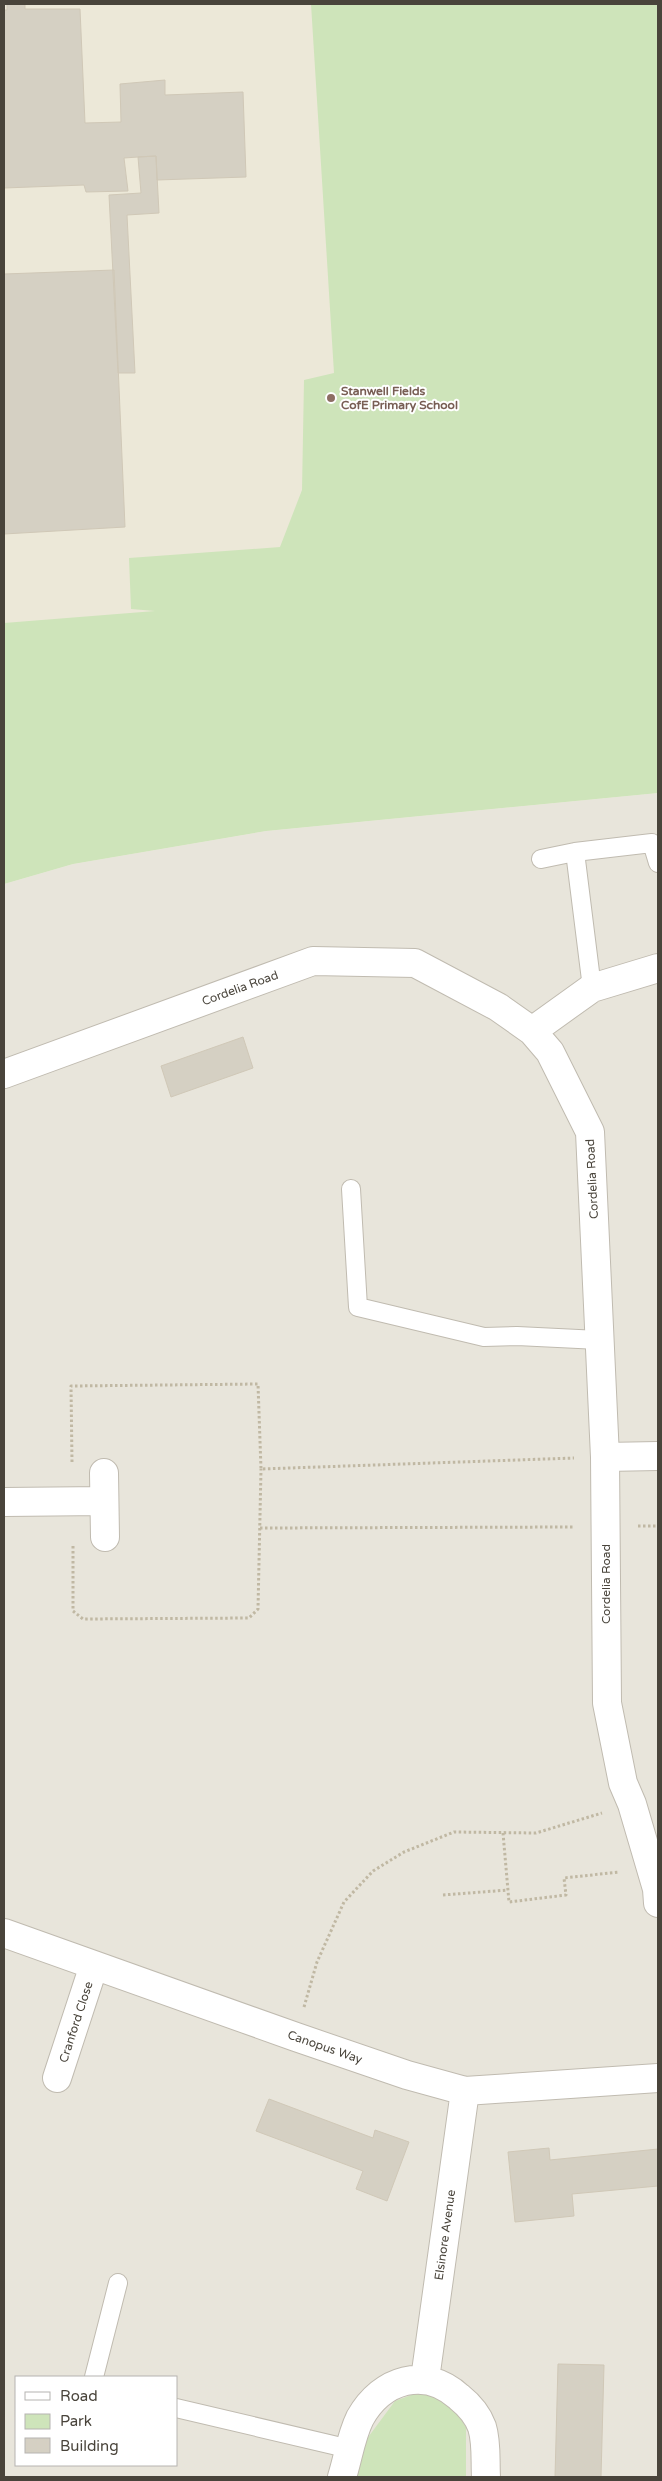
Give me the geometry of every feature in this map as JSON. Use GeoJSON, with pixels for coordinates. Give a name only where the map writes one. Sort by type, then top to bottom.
{"type":"FeatureCollection","features":[{"type":"Feature","properties":{"kind":"street","name":"Cordelia Road"},"geometry":{"type":"LineString","coordinates":[[4,1074],[313,961],[415,963],[498,1007],[532,1031],[550,1052],[590,1132],[605,1457],[607,1703],[623,1783],[632,1804],[657,1890],[658,1903]]}},
{"type":"Feature","properties":{"kind":"street"},"geometry":{"type":"LineString","coordinates":[[532,1031],[592,988],[658,968]]}},
{"type":"Feature","properties":{"kind":"street"},"geometry":{"type":"LineString","coordinates":[[605,1457],[658,1456]]}},
{"type":"Feature","properties":{"kind":"street"},"geometry":{"type":"LineString","coordinates":[[104,1473],[105,1537]]}},
{"type":"Feature","properties":{"kind":"street"},"geometry":{"type":"LineString","coordinates":[[4,1502],[104,1501]]}},
{"type":"Feature","properties":{"kind":"street","name":"Canopus Way"},"geometry":{"type":"LineString","coordinates":[[4,1933],[296,2037],[407,2075],[465,2091],[658,2078]]}},
{"type":"Feature","properties":{"kind":"street","name":"Cranford Close"},"geometry":{"type":"LineString","coordinates":[[57,2078],[94,1965]]}},
{"type":"Feature","properties":{"kind":"street","name":"Elsinore Avenue"},"geometry":{"type":"LineString","coordinates":[[426,2379],[465,2091]]}},
{"type":"Feature","properties":{"kind":"street"},"geometry":{"type":"LineString","coordinates":[[342,2477],[360,2419],[379,2396],[401,2382],[426,2379],[441,2384],[454,2392],[474,2413],[482,2426],[485,2439],[486,2477]]}},
{"type":"Feature","properties":{"kind":"lane"},"geometry":{"type":"LineString","coordinates":[[541,859],[575,852],[652,843],[658,863]]}},
{"type":"Feature","properties":{"kind":"lane"},"geometry":{"type":"LineString","coordinates":[[575,852],[592,988]]}},
{"type":"Feature","properties":{"kind":"lane"},"geometry":{"type":"LineString","coordinates":[[351,1189],[358,1307],[484,1337],[517,1336],[599,1340]]}},
{"type":"Feature","properties":{"kind":"lane"},"geometry":{"type":"LineString","coordinates":[[94,2376],[118,2283]]}},
{"type":"Feature","properties":{"kind":"lane"},"geometry":{"type":"LineString","coordinates":[[178,2408],[350,2449]]}},
{"type":"Feature","properties":{"kind":"path"},"geometry":{"type":"LineString","coordinates":[[258,1384],[261,1469],[258,1609],[249,1618],[83,1619],[73,1611],[73,1501],[71,1386],[258,1384]]}},
{"type":"Feature","properties":{"kind":"path"},"geometry":{"type":"LineString","coordinates":[[261,1469],[605,1457]]}},
{"type":"Feature","properties":{"kind":"path"},"geometry":{"type":"LineString","coordinates":[[260,1528],[605,1527]]}},
{"type":"Feature","properties":{"kind":"path"},"geometry":{"type":"LineString","coordinates":[[296,2037],[317,1962],[344,1902],[373,1872],[404,1852],[454,1832],[536,1832],[632,1804]]}},
{"type":"Feature","properties":{"kind":"path"},"geometry":{"type":"LineString","coordinates":[[503,1833],[509,1902],[566,1895],[564,1878],[650,1868]]}},
{"type":"Feature","properties":{"kind":"path"},"geometry":{"type":"LineString","coordinates":[[443,1895],[508,1890]]}},
{"type":"Feature","properties":{"kind":"shaded area","name":"Stanwell Fields CofE Primary School"},"geometry":{"type":"Polygon","coordinates":[[[4,4],[658,4],[658,793],[266,831],[73,864],[4,884],[4,4]]]}},
{"type":"Feature","properties":{"kind":"shaded area"},"geometry":{"type":"Polygon","coordinates":[[[658,793],[658,2477],[4,2477],[4,884],[73,864],[266,831],[658,793]]]}},
{"type":"Feature","properties":{"kind":"green space","name":"Stanwell Fields CofE Primary School"},"geometry":{"type":"Polygon","coordinates":[[[311,4],[658,4],[658,793],[266,831],[73,864],[4,884],[4,623],[155,611],[131,609],[129,558],[280,547],[302,490],[304,380],[334,373],[311,4]]]}},
{"type":"Feature","properties":{"kind":"green space"},"geometry":{"type":"Polygon","coordinates":[[[428,2389],[451,2403],[466,2427],[466,2477],[357,2477],[366,2440],[395,2401],[428,2389]]]}},
{"type":"Feature","properties":{"kind":"building"},"geometry":{"type":"Polygon","coordinates":[[[7,4],[25,4],[25,9],[80,9],[85,123],[121,122],[120,84],[165,80],[165,95],[243,92],[246,177],[157,180],[156,156],[124,158],[128,191],[86,192],[84,185],[4,188],[4,10],[7,10],[7,4]]]}},
{"type":"Feature","properties":{"kind":"building"},"geometry":{"type":"Polygon","coordinates":[[[156,156],[159,213],[127,215],[135,373],[118,373],[109,195],[141,193],[138,157],[156,156]]]}},
{"type":"Feature","properties":{"kind":"building"},"geometry":{"type":"Polygon","coordinates":[[[114,270],[125,527],[4,534],[4,274],[114,270]]]}},
{"type":"Feature","properties":{"kind":"building"},"geometry":{"type":"Polygon","coordinates":[[[243,1037],[253,1068],[171,1097],[161,1066],[243,1037]]]}},
{"type":"Feature","properties":{"kind":"building"},"geometry":{"type":"Polygon","coordinates":[[[269,2099],[373,2138],[375,2130],[409,2142],[387,2201],[356,2189],[363,2171],[256,2131],[269,2099]]]}},
{"type":"Feature","properties":{"kind":"building"},"geometry":{"type":"Polygon","coordinates":[[[549,2148],[550,2160],[658,2149],[658,2186],[572,2194],[574,2216],[515,2222],[508,2152],[549,2148]]]}},
{"type":"Feature","properties":{"kind":"building"},"geometry":{"type":"Polygon","coordinates":[[[558,2364],[604,2365],[601,2477],[555,2477],[558,2364]]]}},
{"type":"Feature","properties":{"kind":"place","name":"Stanwell Fields CofE Primary School"},"geometry":{"type":"Point","coordinates":[331,398]}}]}
